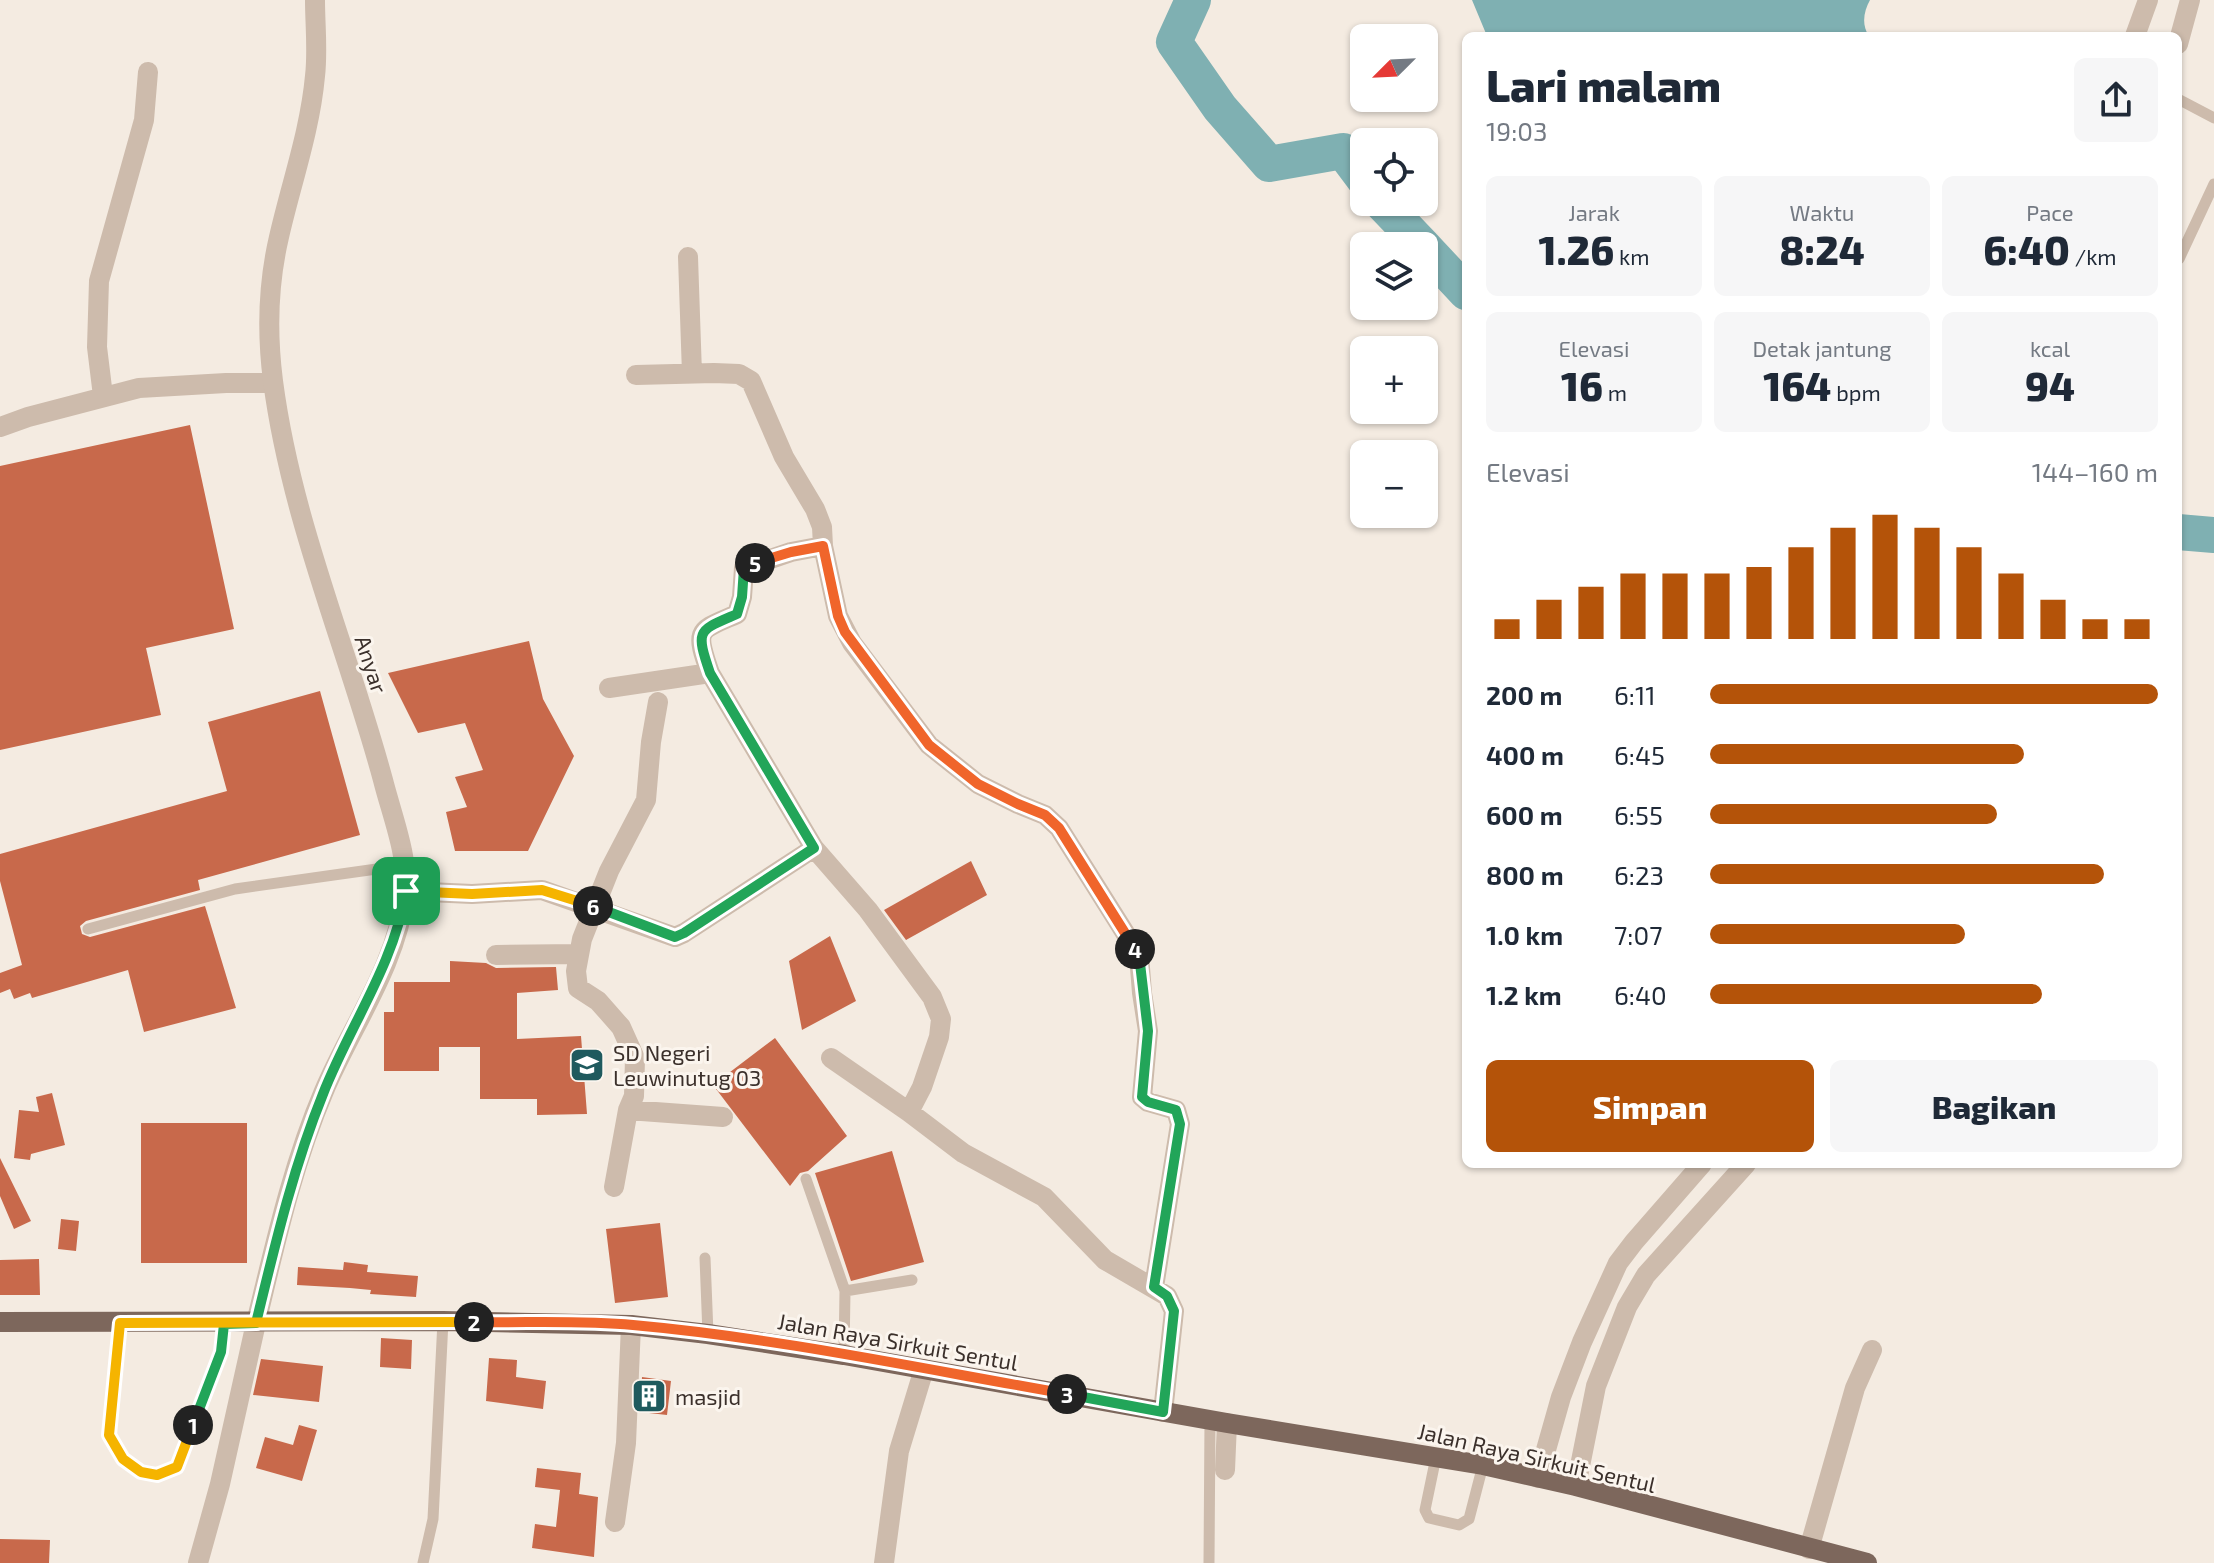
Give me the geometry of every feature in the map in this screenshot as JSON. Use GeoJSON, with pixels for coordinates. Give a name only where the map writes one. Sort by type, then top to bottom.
{"type":"FeatureCollection","features":[{"type":"Feature","properties":{"kind":"main road","name":"Jalan Raya Sirkuit Sentul"},"geometry":{"type":"LineString","coordinates":[[0,1322],[224,1324],[443,1321],[631,1325],[708,1334],[1483,1465],[1576,1486],[1867,1563]]}},
{"type":"Feature","properties":{"kind":"street","name":"Anyar"},"geometry":{"type":"LineString","coordinates":[[198,1563],[299,1155],[324,1090],[386,963],[401,922],[406,891],[405,865],[372,741],[297,506],[273,383],[269,331],[273,266],[307,127],[316,75],[315,0]]}},
{"type":"Feature","properties":{"kind":"street"},"geometry":{"type":"LineString","coordinates":[[2136,32],[2148,0]]}},
{"type":"Feature","properties":{"kind":"street"},"geometry":{"type":"LineString","coordinates":[[2181,32],[2190,0]]}},
{"type":"Feature","properties":{"kind":"street"},"geometry":{"type":"LineString","coordinates":[[103,396],[97,347],[99,281],[144,120],[148,72]]}},
{"type":"Feature","properties":{"kind":"street"},"geometry":{"type":"LineString","coordinates":[[688,257],[692,374]]}},
{"type":"Feature","properties":{"kind":"street"},"geometry":{"type":"LineString","coordinates":[[636,375],[739,374],[751,381],[784,457],[815,509],[822,527],[838,616],[845,632],[929,745],[978,784],[1045,815],[1059,828],[1139,955],[1148,1031],[1142,1097],[1148,1102],[1176,1110],[1180,1124],[1154,1287]]}},
{"type":"Feature","properties":{"kind":"street"},"geometry":{"type":"LineString","coordinates":[[0,427],[139,388],[273,383]]}},
{"type":"Feature","properties":{"kind":"street"},"geometry":{"type":"LineString","coordinates":[[823,546],[791,552],[744,568],[737,614],[711,623],[704,630],[701,640],[710,673],[814,848],[868,910],[932,997],[941,1019],[931,1062],[909,1112]]}},
{"type":"Feature","properties":{"kind":"street"},"geometry":{"type":"LineString","coordinates":[[609,688],[710,673]]}},
{"type":"Feature","properties":{"kind":"street"},"geometry":{"type":"LineString","coordinates":[[614,1187],[628,1110],[634,1096],[635,1058],[621,1027],[598,1001],[578,988],[576,981],[582,939],[609,871],[646,800],[658,702]]}},
{"type":"Feature","properties":{"kind":"street"},"geometry":{"type":"LineString","coordinates":[[406,891],[472,894],[542,890],[675,937],[814,848]]}},
{"type":"Feature","properties":{"kind":"street"},"geometry":{"type":"LineString","coordinates":[[496,955],[579,954]]}},
{"type":"Feature","properties":{"kind":"street"},"geometry":{"type":"LineString","coordinates":[[831,1058],[963,1153],[1044,1197],[1105,1260],[1167,1296],[1174,1311],[1163,1412]]}},
{"type":"Feature","properties":{"kind":"street"},"geometry":{"type":"LineString","coordinates":[[628,1110],[723,1117]]}},
{"type":"Feature","properties":{"kind":"street"},"geometry":{"type":"LineString","coordinates":[[1538,1478],[1561,1397],[1618,1263],[1699,1168]]}},
{"type":"Feature","properties":{"kind":"street"},"geometry":{"type":"LineString","coordinates":[[1576,1486],[1596,1386],[1627,1307],[1646,1275],[1742,1168]]}},
{"type":"Feature","properties":{"kind":"street"},"geometry":{"type":"LineString","coordinates":[[615,1522],[626,1443],[631,1325]]}},
{"type":"Feature","properties":{"kind":"street"},"geometry":{"type":"LineString","coordinates":[[1582,1342],[1609,1350]]}},
{"type":"Feature","properties":{"kind":"street"},"geometry":{"type":"LineString","coordinates":[[1809,1549],[1855,1388],[1872,1350]]}},
{"type":"Feature","properties":{"kind":"street"},"geometry":{"type":"LineString","coordinates":[[884,1563],[899,1451],[924,1369]]}},
{"type":"Feature","properties":{"kind":"street"},"geometry":{"type":"LineString","coordinates":[[1218,1421],[1225,1470]]}},
{"type":"Feature","properties":{"kind":"lane"},"geometry":{"type":"LineString","coordinates":[[2182,101],[2214,118]]}},
{"type":"Feature","properties":{"kind":"lane"},"geometry":{"type":"LineString","coordinates":[[2182,253],[2214,184]]}},
{"type":"Feature","properties":{"kind":"lane"},"geometry":{"type":"LineString","coordinates":[[88,929],[235,889],[405,865]]}},
{"type":"Feature","properties":{"kind":"lane"},"geometry":{"type":"LineString","coordinates":[[806,1179],[845,1291],[844,1355]]}},
{"type":"Feature","properties":{"kind":"lane"},"geometry":{"type":"LineString","coordinates":[[705,1258],[708,1334]]}},
{"type":"Feature","properties":{"kind":"lane"},"geometry":{"type":"LineString","coordinates":[[845,1291],[912,1280]]}},
{"type":"Feature","properties":{"kind":"lane"},"geometry":{"type":"LineString","coordinates":[[423,1563],[433,1519],[443,1321]]}},
{"type":"Feature","properties":{"kind":"lane"},"geometry":{"type":"LineString","coordinates":[[120,1323],[109,1435],[123,1459],[141,1472],[157,1475],[177,1467],[221,1352],[224,1324]]}},
{"type":"Feature","properties":{"kind":"lane"},"geometry":{"type":"LineString","coordinates":[[1209,1563],[1218,1421]]}},
{"type":"Feature","properties":{"kind":"lane"},"geometry":{"type":"LineString","coordinates":[[1436,1457],[1425,1506],[1427,1514],[1429,1518],[1459,1525],[1469,1519],[1483,1465]]}},
{"type":"Feature","properties":{"kind":"water"},"geometry":{"type":"Polygon","coordinates":[[[1472,0],[1870,0],[1864,18],[1867,32],[1485,32],[1472,0]]]}},
{"type":"Feature","properties":{"kind":"building"},"geometry":{"type":"Polygon","coordinates":[[[190,425],[234,629],[146,648],[161,715],[0,750],[0,466],[190,425]]]}},
{"type":"Feature","properties":{"kind":"building"},"geometry":{"type":"Polygon","coordinates":[[[529,641],[543,699],[574,756],[528,851],[455,851],[446,812],[467,807],[455,777],[483,770],[465,723],[418,733],[388,673],[529,641]]]}},
{"type":"Feature","properties":{"kind":"building"},"geometry":{"type":"Polygon","coordinates":[[[320,691],[360,835],[198,880],[200,890],[86,921],[80,926],[82,934],[90,937],[205,906],[236,1008],[144,1032],[128,970],[32,998],[30,993],[14,999],[10,989],[0,993],[0,973],[22,965],[0,881],[0,854],[227,791],[208,722],[320,691]]]}},
{"type":"Feature","properties":{"kind":"building"},"geometry":{"type":"Polygon","coordinates":[[[971,861],[987,895],[906,940],[884,910],[971,861]]]}},
{"type":"Feature","properties":{"kind":"building"},"geometry":{"type":"Polygon","coordinates":[[[830,936],[856,1001],[802,1030],[789,961],[830,936]]]}},
{"type":"Feature","properties":{"kind":"building"},"geometry":{"type":"Polygon","coordinates":[[[450,961],[486,963],[496,968],[556,967],[558,990],[517,993],[517,1039],[581,1036],[587,1114],[537,1115],[537,1099],[480,1099],[480,1047],[439,1047],[439,1071],[384,1071],[384,1012],[394,1012],[394,982],[450,982],[450,961]]]}},
{"type":"Feature","properties":{"kind":"building"},"geometry":{"type":"Polygon","coordinates":[[[775,1038],[847,1136],[808,1171],[800,1173],[790,1186],[713,1085],[775,1038]]]}},
{"type":"Feature","properties":{"kind":"building"},"geometry":{"type":"Polygon","coordinates":[[[52,1093],[65,1145],[31,1154],[30,1160],[14,1158],[19,1110],[39,1112],[36,1097],[52,1093]]]}},
{"type":"Feature","properties":{"kind":"building"},"geometry":{"type":"Polygon","coordinates":[[[141,1123],[247,1123],[247,1263],[141,1263],[141,1123]]]}},
{"type":"Feature","properties":{"kind":"building"},"geometry":{"type":"Polygon","coordinates":[[[892,1151],[924,1262],[851,1281],[815,1173],[892,1151]]]}},
{"type":"Feature","properties":{"kind":"building"},"geometry":{"type":"Polygon","coordinates":[[[0,1158],[31,1221],[14,1229],[0,1196],[0,1158]]]}},
{"type":"Feature","properties":{"kind":"building"},"geometry":{"type":"Polygon","coordinates":[[[61,1219],[79,1221],[76,1251],[58,1249],[61,1219]]]}},
{"type":"Feature","properties":{"kind":"building"},"geometry":{"type":"Polygon","coordinates":[[[660,1223],[668,1297],[615,1303],[606,1229],[660,1223]]]}},
{"type":"Feature","properties":{"kind":"building"},"geometry":{"type":"Polygon","coordinates":[[[39,1259],[40,1295],[0,1295],[0,1260],[39,1259]]]}},
{"type":"Feature","properties":{"kind":"building"},"geometry":{"type":"Polygon","coordinates":[[[344,1262],[368,1265],[367,1272],[418,1276],[416,1297],[370,1294],[371,1290],[297,1285],[298,1267],[343,1270],[344,1262]]]}},
{"type":"Feature","properties":{"kind":"building"},"geometry":{"type":"Polygon","coordinates":[[[381,1338],[412,1340],[411,1369],[380,1367],[381,1338]]]}},
{"type":"Feature","properties":{"kind":"building"},"geometry":{"type":"Polygon","coordinates":[[[489,1358],[517,1360],[516,1377],[546,1381],[543,1409],[486,1401],[489,1358]]]}},
{"type":"Feature","properties":{"kind":"building"},"geometry":{"type":"Polygon","coordinates":[[[261,1359],[323,1366],[319,1402],[253,1395],[261,1359]]]}},
{"type":"Feature","properties":{"kind":"building","name":"masjid"},"geometry":{"type":"Polygon","coordinates":[[[642,1377],[671,1381],[667,1415],[640,1412],[642,1377]]]}},
{"type":"Feature","properties":{"kind":"building"},"geometry":{"type":"Polygon","coordinates":[[[299,1425],[317,1430],[302,1481],[256,1468],[265,1437],[293,1445],[299,1425]]]}},
{"type":"Feature","properties":{"kind":"building"},"geometry":{"type":"Polygon","coordinates":[[[537,1468],[581,1473],[579,1494],[598,1497],[594,1557],[532,1548],[535,1524],[556,1527],[560,1490],[535,1487],[537,1468]]]}},
{"type":"Feature","properties":{"kind":"building"},"geometry":{"type":"Polygon","coordinates":[[[0,1539],[50,1540],[49,1563],[0,1563],[0,1539]]]}},
{"type":"Feature","properties":{"kind":"waterway"},"geometry":{"type":"LineString","coordinates":[[1193,0],[1174,42],[1220,108],[1269,164],[1343,151],[1350,160]]}},
{"type":"Feature","properties":{"kind":"waterway"},"geometry":{"type":"LineString","coordinates":[[1394,216],[1410,232]]}},
{"type":"Feature","properties":{"kind":"waterway"},"geometry":{"type":"LineString","coordinates":[[1438,262],[1462,288]]}},
{"type":"Feature","properties":{"kind":"waterway"},"geometry":{"type":"LineString","coordinates":[[2182,532],[2214,535]]}},
{"type":"Feature","properties":{"kind":"place","name":"SD Negeri Leuwinutug 03"},"geometry":{"type":"Point","coordinates":[587,1065]}},
{"type":"Feature","properties":{"kind":"place","name":"masjid"},"geometry":{"type":"Point","coordinates":[649,1396]}},
{"type":"Feature","properties":{"kind":"route"},"geometry":{"type":"LineString","coordinates":[[406,891],[401,922],[386,963],[324,1090],[299,1155],[256,1323],[224,1324],[221,1352],[177,1467],[157,1475],[141,1472],[123,1459],[109,1435],[120,1323],[224,1324],[443,1321],[631,1325],[844,1355],[1163,1412],[1174,1311],[1167,1296],[1154,1287],[1180,1124],[1176,1110],[1148,1102],[1140,1090],[1148,1031],[1139,955],[1059,828],[1045,815],[978,784],[929,745],[845,632],[838,616],[823,546],[791,552],[744,568],[737,614],[711,623],[704,630],[701,640],[710,673],[814,848],[675,937],[542,890],[504,894],[406,891]]}}]}
